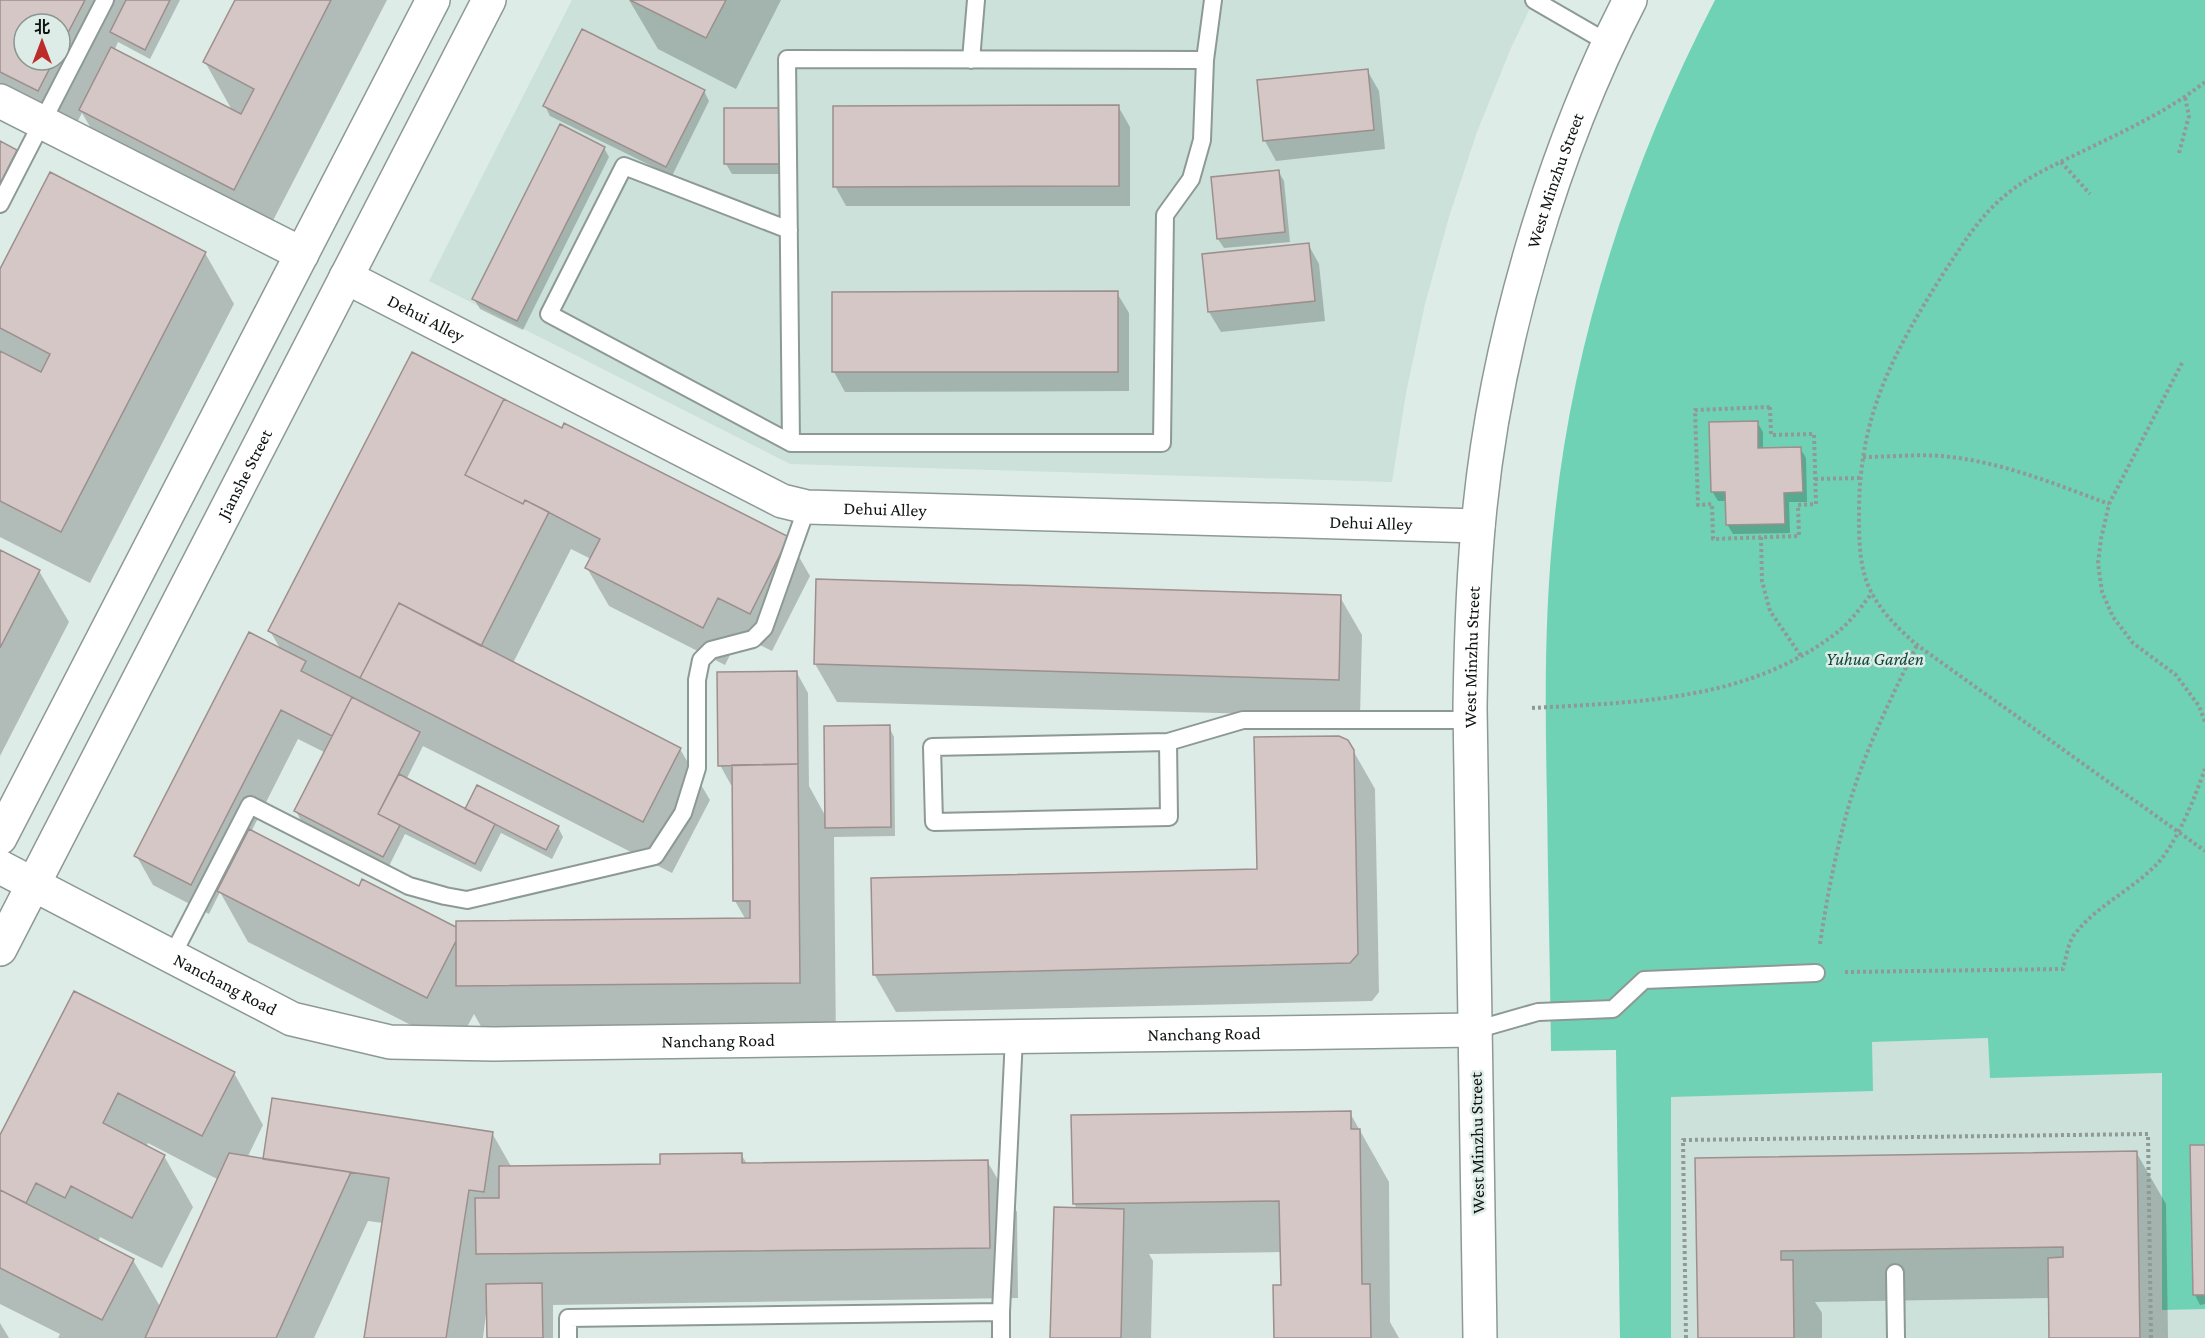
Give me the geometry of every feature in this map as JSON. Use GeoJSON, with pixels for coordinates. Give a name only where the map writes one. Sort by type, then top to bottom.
{"type":"FeatureCollection","features":[{"type":"Feature","properties":{"kind":"main road"},"geometry":{"type":"LineString","coordinates":[[0,838],[433,0]]}},
{"type":"Feature","properties":{"kind":"main road","name":"Jianshe Street"},"geometry":{"type":"LineString","coordinates":[[0,949],[489,0]]}},
{"type":"Feature","properties":{"kind":"main road","name":"West Minzhu Street"},"geometry":{"type":"LineString","coordinates":[[1480,1338],[1470,720],[1472,605],[1478,526],[1496,404],[1517,306],[1545,209],[1579,113],[1630,0]]}},
{"type":"Feature","properties":{"kind":"main road"},"geometry":{"type":"LineString","coordinates":[[0,101],[302,254]]}},
{"type":"Feature","properties":{"kind":"main road","name":"Dehui Alley"},"geometry":{"type":"LineString","coordinates":[[346,277],[764,493],[782,501],[807,507],[1478,526]]}},
{"type":"Feature","properties":{"kind":"main road","name":"Nanchang Road"},"geometry":{"type":"LineString","coordinates":[[0,867],[292,1019],[390,1042],[494,1044],[1475,1030]]}},
{"type":"Feature","properties":{"kind":"lane"},"geometry":{"type":"LineString","coordinates":[[0,204],[105,0]]}},
{"type":"Feature","properties":{"kind":"lane"},"geometry":{"type":"LineString","coordinates":[[971,60],[976,0]]}},
{"type":"Feature","properties":{"kind":"lane"},"geometry":{"type":"LineString","coordinates":[[789,230],[624,166],[549,314],[791,443],[1162,443],[1165,215],[1191,179],[1202,140],[1205,60],[1213,0]]}},
{"type":"Feature","properties":{"kind":"lane"},"geometry":{"type":"LineString","coordinates":[[1534,0],[1610,44]]}},
{"type":"Feature","properties":{"kind":"lane"},"geometry":{"type":"LineString","coordinates":[[791,443],[787,59],[1205,60]]}},
{"type":"Feature","properties":{"kind":"lane"},"geometry":{"type":"LineString","coordinates":[[172,956],[250,805],[409,886],[467,900],[655,856],[683,813],[697,768],[697,680],[701,660],[711,650],[753,639],[764,628],[807,507]]}},
{"type":"Feature","properties":{"kind":"lane"},"geometry":{"type":"LineString","coordinates":[[1168,742],[1169,817],[934,822],[933,747],[1168,742],[1243,720],[1470,720]]}},
{"type":"Feature","properties":{"kind":"lane"},"geometry":{"type":"LineString","coordinates":[[1475,1030],[1538,1012],[1613,1009],[1644,980],[1816,973]]}},
{"type":"Feature","properties":{"kind":"lane"},"geometry":{"type":"LineString","coordinates":[[1001,1338],[1000,1312],[1014,1037]]}},
{"type":"Feature","properties":{"kind":"lane"},"geometry":{"type":"LineString","coordinates":[[1895,1273],[1896,1338]]}},
{"type":"Feature","properties":{"kind":"lane"},"geometry":{"type":"LineString","coordinates":[[568,1338],[568,1318],[1000,1312]]}},
{"type":"Feature","properties":{"kind":"path"},"geometry":{"type":"LineString","coordinates":[[2205,82],[2185,98],[2136,125],[2023,182],[1984,215],[1969,234],[1911,324],[1890,365],[1873,411],[1863,458],[1859,498],[1860,555],[1864,575],[1872,593],[1895,626],[1917,645],[2205,851]]}},
{"type":"Feature","properties":{"kind":"path"},"geometry":{"type":"LineString","coordinates":[[2179,153],[2189,116],[2185,98]]}},
{"type":"Feature","properties":{"kind":"path"},"geometry":{"type":"LineString","coordinates":[[2061,162],[2090,194]]}},
{"type":"Feature","properties":{"kind":"path"},"geometry":{"type":"LineString","coordinates":[[2182,363],[2109,504],[2098,563],[2102,592],[2113,617],[2133,643],[2176,675],[2199,706],[2205,722]]}},
{"type":"Feature","properties":{"kind":"path"},"geometry":{"type":"LineString","coordinates":[[1770,407],[1771,435],[1814,434],[1815,479],[1816,504],[1798,505],[1799,536],[1713,538],[1712,504],[1698,505],[1695,410],[1770,407]]}},
{"type":"Feature","properties":{"kind":"path"},"geometry":{"type":"LineString","coordinates":[[1863,458],[1941,456],[1999,466],[2043,479],[2109,504]]}},
{"type":"Feature","properties":{"kind":"path"},"geometry":{"type":"LineString","coordinates":[[1815,479],[1861,478]]}},
{"type":"Feature","properties":{"kind":"path"},"geometry":{"type":"LineString","coordinates":[[1761,537],[1762,582],[1770,611],[1801,656]]}},
{"type":"Feature","properties":{"kind":"path"},"geometry":{"type":"LineString","coordinates":[[1532,708],[1663,699],[1718,688],[1766,674],[1801,656],[1836,633],[1857,613],[1872,593]]}},
{"type":"Feature","properties":{"kind":"path"},"geometry":{"type":"LineString","coordinates":[[1917,645],[1884,714],[1850,802],[1830,876],[1816,973],[2062,969],[2073,936],[2100,910],[2156,865],[2178,832],[2205,769]]}},
{"type":"Feature","properties":{"kind":"path"},"geometry":{"type":"LineString","coordinates":[[1686,1338],[1683,1140],[2148,1134],[2151,1338]]}},
{"type":"Feature","properties":{"kind":"shaded area"},"geometry":{"type":"Polygon","coordinates":[[[572,0],[1534,0],[1511,48],[1477,132],[1449,217],[1425,304],[1406,393],[1392,482],[790,464],[429,281],[572,0]]]}},
{"type":"Feature","properties":{"kind":"shaded area"},"geometry":{"type":"Polygon","coordinates":[[[1989,1038],[1990,1077],[2162,1073],[2162,1309],[2205,1309],[2205,1338],[1620,1338],[1616,1050],[1989,1038]]]}},
{"type":"Feature","properties":{"kind":"green space","name":"Yuhua Garden"},"geometry":{"type":"Polygon","coordinates":[[[1715,0],[2205,0],[2205,1309],[2162,1310],[2162,1073],[1990,1078],[1988,1038],[1872,1042],[1873,1091],[1671,1097],[1671,1338],[1620,1338],[1616,1050],[1551,1051],[1546,658],[1551,550],[1564,447],[1576,381],[1611,250],[1658,123],[1715,0]]]}},
{"type":"Feature","properties":{"kind":"building"},"geometry":{"type":"Polygon","coordinates":[[[0,0],[85,0],[72,25],[72,12],[12,12],[12,72],[48,72],[38,91],[0,72],[0,0]]]}},
{"type":"Feature","properties":{"kind":"building"},"geometry":{"type":"Polygon","coordinates":[[[126,0],[170,0],[145,50],[110,32],[126,0]]]}},
{"type":"Feature","properties":{"kind":"building"},"geometry":{"type":"Polygon","coordinates":[[[235,0],[331,0],[234,190],[79,110],[111,47],[241,114],[254,89],[203,62],[235,0]]]}},
{"type":"Feature","properties":{"kind":"building"},"geometry":{"type":"Polygon","coordinates":[[[630,0],[726,0],[706,38],[630,0]]]}},
{"type":"Feature","properties":{"kind":"building"},"geometry":{"type":"Polygon","coordinates":[[[582,29],[705,90],[666,167],[543,106],[582,29]]]}},
{"type":"Feature","properties":{"kind":"building"},"geometry":{"type":"Polygon","coordinates":[[[1368,69],[1374,130],[1263,141],[1257,80],[1368,69]]]}},
{"type":"Feature","properties":{"kind":"building"},"geometry":{"type":"Polygon","coordinates":[[[1119,105],[1119,186],[833,187],[833,106],[1119,105]]]}},
{"type":"Feature","properties":{"kind":"building"},"geometry":{"type":"Polygon","coordinates":[[[724,108],[779,108],[780,164],[724,164],[724,108]]]}},
{"type":"Feature","properties":{"kind":"building"},"geometry":{"type":"Polygon","coordinates":[[[560,124],[605,147],[517,321],[472,299],[560,124]]]}},
{"type":"Feature","properties":{"kind":"building"},"geometry":{"type":"Polygon","coordinates":[[[0,141],[17,150],[0,184],[0,141]]]}},
{"type":"Feature","properties":{"kind":"building"},"geometry":{"type":"Polygon","coordinates":[[[1279,170],[1285,232],[1217,239],[1211,177],[1279,170]]]}},
{"type":"Feature","properties":{"kind":"building"},"geometry":{"type":"Polygon","coordinates":[[[50,172],[206,252],[61,532],[0,501],[0,351],[41,372],[50,354],[0,328],[0,269],[50,172]]]}},
{"type":"Feature","properties":{"kind":"building"},"geometry":{"type":"Polygon","coordinates":[[[1309,243],[1315,301],[1208,312],[1202,254],[1309,243]]]}},
{"type":"Feature","properties":{"kind":"building"},"geometry":{"type":"Polygon","coordinates":[[[1118,291],[1118,372],[832,372],[832,292],[1118,291]]]}},
{"type":"Feature","properties":{"kind":"building"},"geometry":{"type":"Polygon","coordinates":[[[412,352],[504,399],[465,475],[523,504],[525,500],[549,512],[481,646],[399,603],[360,678],[268,631],[412,352]]]}},
{"type":"Feature","properties":{"kind":"building"},"geometry":{"type":"Polygon","coordinates":[[[504,399],[562,428],[564,423],[789,537],[750,614],[718,598],[703,628],[585,568],[600,539],[525,500],[523,504],[465,475],[504,399]]]}},
{"type":"Feature","properties":{"kind":"building"},"geometry":{"type":"Polygon","coordinates":[[[1758,421],[1758,448],[1801,447],[1803,492],[1784,493],[1785,524],[1726,525],[1725,492],[1711,492],[1709,422],[1758,421]]]}},
{"type":"Feature","properties":{"kind":"building"},"geometry":{"type":"Polygon","coordinates":[[[0,550],[40,570],[0,648],[0,550]]]}},
{"type":"Feature","properties":{"kind":"building"},"geometry":{"type":"Polygon","coordinates":[[[816,579],[1341,595],[1339,680],[814,664],[816,579]]]}},
{"type":"Feature","properties":{"kind":"building"},"geometry":{"type":"Polygon","coordinates":[[[399,603],[681,748],[643,822],[360,678],[399,603]]]}},
{"type":"Feature","properties":{"kind":"building"},"geometry":{"type":"Polygon","coordinates":[[[249,632],[306,661],[301,671],[352,697],[332,736],[281,710],[191,885],[134,856],[249,632]]]}},
{"type":"Feature","properties":{"kind":"building"},"geometry":{"type":"Polygon","coordinates":[[[797,671],[798,764],[718,766],[717,672],[797,671]]]}},
{"type":"Feature","properties":{"kind":"building"},"geometry":{"type":"Polygon","coordinates":[[[352,697],[420,732],[378,814],[400,825],[383,857],[294,811],[352,697]]]}},
{"type":"Feature","properties":{"kind":"building"},"geometry":{"type":"Polygon","coordinates":[[[890,725],[891,827],[825,828],[824,726],[890,725]]]}},
{"type":"Feature","properties":{"kind":"building"},"geometry":{"type":"Polygon","coordinates":[[[1339,736],[1348,740],[1354,750],[1358,954],[1350,963],[873,975],[871,878],[1257,869],[1254,737],[1339,736]]]}},
{"type":"Feature","properties":{"kind":"building"},"geometry":{"type":"Polygon","coordinates":[[[798,764],[800,983],[456,986],[456,921],[750,918],[750,901],[733,901],[732,765],[798,764]]]}},
{"type":"Feature","properties":{"kind":"building"},"geometry":{"type":"Polygon","coordinates":[[[399,774],[495,824],[475,864],[378,814],[399,774]]]}},
{"type":"Feature","properties":{"kind":"building"},"geometry":{"type":"Polygon","coordinates":[[[477,785],[559,826],[546,850],[465,809],[477,785]]]}},
{"type":"Feature","properties":{"kind":"building"},"geometry":{"type":"Polygon","coordinates":[[[249,829],[359,886],[362,879],[456,927],[456,941],[427,998],[217,891],[249,829]]]}},
{"type":"Feature","properties":{"kind":"building"},"geometry":{"type":"Polygon","coordinates":[[[74,991],[235,1072],[202,1136],[118,1093],[103,1123],[165,1155],[132,1218],[71,1186],[65,1198],[36,1183],[26,1203],[0,1190],[0,1135],[74,991]]]}},
{"type":"Feature","properties":{"kind":"building"},"geometry":{"type":"Polygon","coordinates":[[[272,1098],[493,1132],[484,1192],[469,1190],[446,1338],[364,1338],[389,1178],[263,1159],[272,1098]]]}},
{"type":"Feature","properties":{"kind":"building"},"geometry":{"type":"Polygon","coordinates":[[[1351,1111],[1351,1129],[1360,1129],[1362,1284],[1370,1284],[1371,1338],[1274,1338],[1273,1285],[1281,1285],[1279,1201],[1073,1204],[1071,1115],[1351,1111]]]}},
{"type":"Feature","properties":{"kind":"building"},"geometry":{"type":"Polygon","coordinates":[[[2190,1145],[2205,1145],[2205,1295],[2193,1295],[2190,1145]]]}},
{"type":"Feature","properties":{"kind":"building"},"geometry":{"type":"Polygon","coordinates":[[[2137,1151],[2140,1338],[2049,1338],[2048,1258],[2063,1257],[2063,1247],[1781,1251],[1781,1260],[1793,1260],[1794,1338],[1698,1338],[1695,1158],[2137,1151]]]}},
{"type":"Feature","properties":{"kind":"building"},"geometry":{"type":"Polygon","coordinates":[[[229,1153],[351,1172],[276,1338],[145,1338],[229,1153]]]}},
{"type":"Feature","properties":{"kind":"building"},"geometry":{"type":"Polygon","coordinates":[[[742,1153],[742,1163],[988,1160],[990,1248],[476,1254],[475,1198],[499,1198],[499,1166],[660,1164],[660,1154],[742,1153]]]}},
{"type":"Feature","properties":{"kind":"building"},"geometry":{"type":"Polygon","coordinates":[[[0,1190],[134,1259],[102,1320],[0,1268],[0,1190]]]}},
{"type":"Feature","properties":{"kind":"building"},"geometry":{"type":"Polygon","coordinates":[[[1054,1207],[1124,1209],[1121,1338],[1050,1338],[1054,1207]]]}},
{"type":"Feature","properties":{"kind":"building"},"geometry":{"type":"Polygon","coordinates":[[[542,1283],[543,1338],[487,1338],[486,1284],[542,1283]]]}}]}
